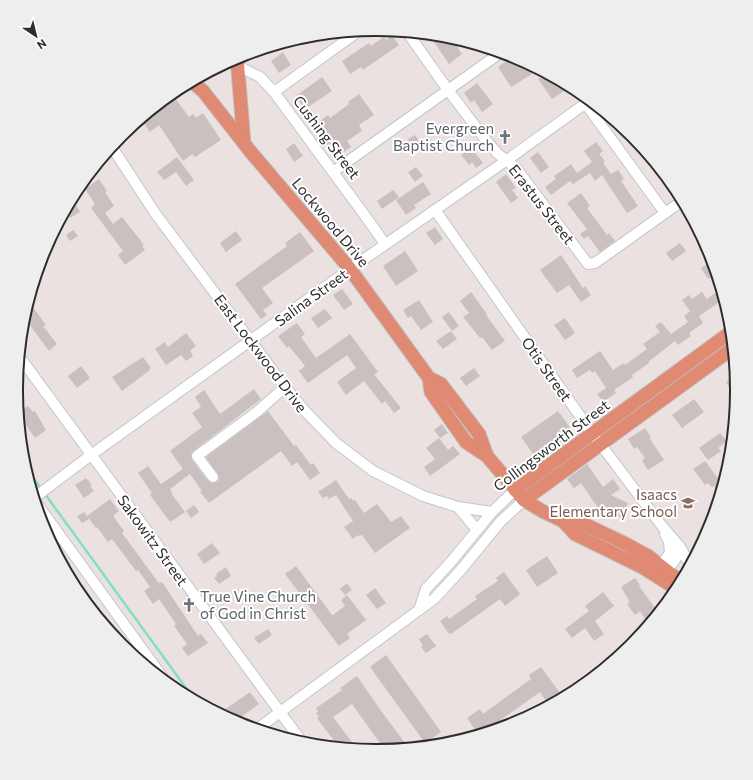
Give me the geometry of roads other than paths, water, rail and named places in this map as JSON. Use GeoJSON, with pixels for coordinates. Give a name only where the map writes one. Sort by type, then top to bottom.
{"type":"FeatureCollection","features":[{"type":"Feature","properties":{"kind":"main road"},"geometry":{"type":"LineString","coordinates":[[238,64],[244,143]]}},
{"type":"Feature","properties":{"kind":"main road","name":"Lockwood Drive"},"geometry":{"type":"LineString","coordinates":[[200,85],[244,143],[350,269],[429,378],[441,384],[479,434],[487,456],[524,500],[563,521],[575,534],[675,579]]}},
{"type":"Feature","properties":{"kind":"main road","name":"Collingsworth Street"},"geometry":{"type":"LineString","coordinates":[[515,490],[726,336]]}},
{"type":"Feature","properties":{"kind":"main road","name":"Collingsworth Street"},"geometry":{"type":"LineString","coordinates":[[524,500],[728,352]]}},
{"type":"Feature","properties":{"kind":"main road","name":"Lockwood Drive"},"geometry":{"type":"LineString","coordinates":[[661,572],[672,583]]}},
{"type":"Feature","properties":{"kind":"street"},"geometry":{"type":"LineString","coordinates":[[274,92],[350,37]]}},
{"type":"Feature","properties":{"kind":"street","name":"Erastus Street"},"geometry":{"type":"LineString","coordinates":[[412,39],[485,139],[497,153],[516,168],[588,264],[595,263],[665,213]]}},
{"type":"Feature","properties":{"kind":"street"},"geometry":{"type":"LineString","coordinates":[[333,172],[494,56]]}},
{"type":"Feature","properties":{"kind":"street","name":"Cushing Street"},"geometry":{"type":"LineString","coordinates":[[240,63],[260,76],[274,92],[385,244]]}},
{"type":"Feature","properties":{"kind":"street","name":"Salina Street"},"geometry":{"type":"LineString","coordinates":[[39,495],[91,455],[251,340],[584,104]]}},
{"type":"Feature","properties":{"kind":"street"},"geometry":{"type":"LineString","coordinates":[[593,111],[665,213],[677,204]]}},
{"type":"Feature","properties":{"kind":"street","name":"East Lockwood Drive"},"geometry":{"type":"LineString","coordinates":[[115,152],[155,213],[285,387],[304,410],[336,443],[373,470],[423,496],[458,507],[492,512]]}},
{"type":"Feature","properties":{"kind":"street","name":"Otis Street"},"geometry":{"type":"LineString","coordinates":[[435,210],[592,433],[662,526],[680,547],[687,559]]}},
{"type":"Feature","properties":{"kind":"street","name":"Sakowitz Street"},"geometry":{"type":"LineString","coordinates":[[24,363],[296,734]]}},
{"type":"Feature","properties":{"kind":"street"},"geometry":{"type":"LineString","coordinates":[[214,477],[197,456],[258,411],[285,387]]}},
{"type":"Feature","properties":{"kind":"street","name":"Collingsworth Street"},"geometry":{"type":"LineString","coordinates":[[419,610],[426,589],[450,563],[492,512],[515,490]]}},
{"type":"Feature","properties":{"kind":"street","name":"Collingsworth Street"},"geometry":{"type":"LineString","coordinates":[[262,725],[434,599],[460,571],[501,521],[524,500]]}},
{"type":"Feature","properties":{"kind":"street"},"geometry":{"type":"LineString","coordinates":[[458,507],[477,530]]}},
{"type":"Feature","properties":{"kind":"street"},"geometry":{"type":"LineString","coordinates":[[44,509],[153,664]]}},
{"type":"Feature","properties":{"kind":"street","name":"Otis Street"},"geometry":{"type":"LineString","coordinates":[[661,572],[670,553],[669,542],[662,526]]}},
{"type":"Feature","properties":{"kind":"street"},"geometry":{"type":"LineString","coordinates":[[661,572],[677,557],[680,547]]}},
{"type":"Feature","properties":{"kind":"waterway"},"geometry":{"type":"LineString","coordinates":[[35,480],[42,490]]}},
{"type":"Feature","properties":{"kind":"waterway"},"geometry":{"type":"LineString","coordinates":[[45,494],[185,687]]}},
{"type":"Feature","properties":{"kind":"place","name":"Evergreen Baptist Church"},"geometry":{"type":"Point","coordinates":[505,137]}},
{"type":"Feature","properties":{"kind":"place","name":"Isaacs Elementary School"},"geometry":{"type":"Point","coordinates":[688,503]}},
{"type":"Feature","properties":{"kind":"place","name":"True Vine Church of God in Christ"},"geometry":{"type":"Point","coordinates":[189,605]}}]}
